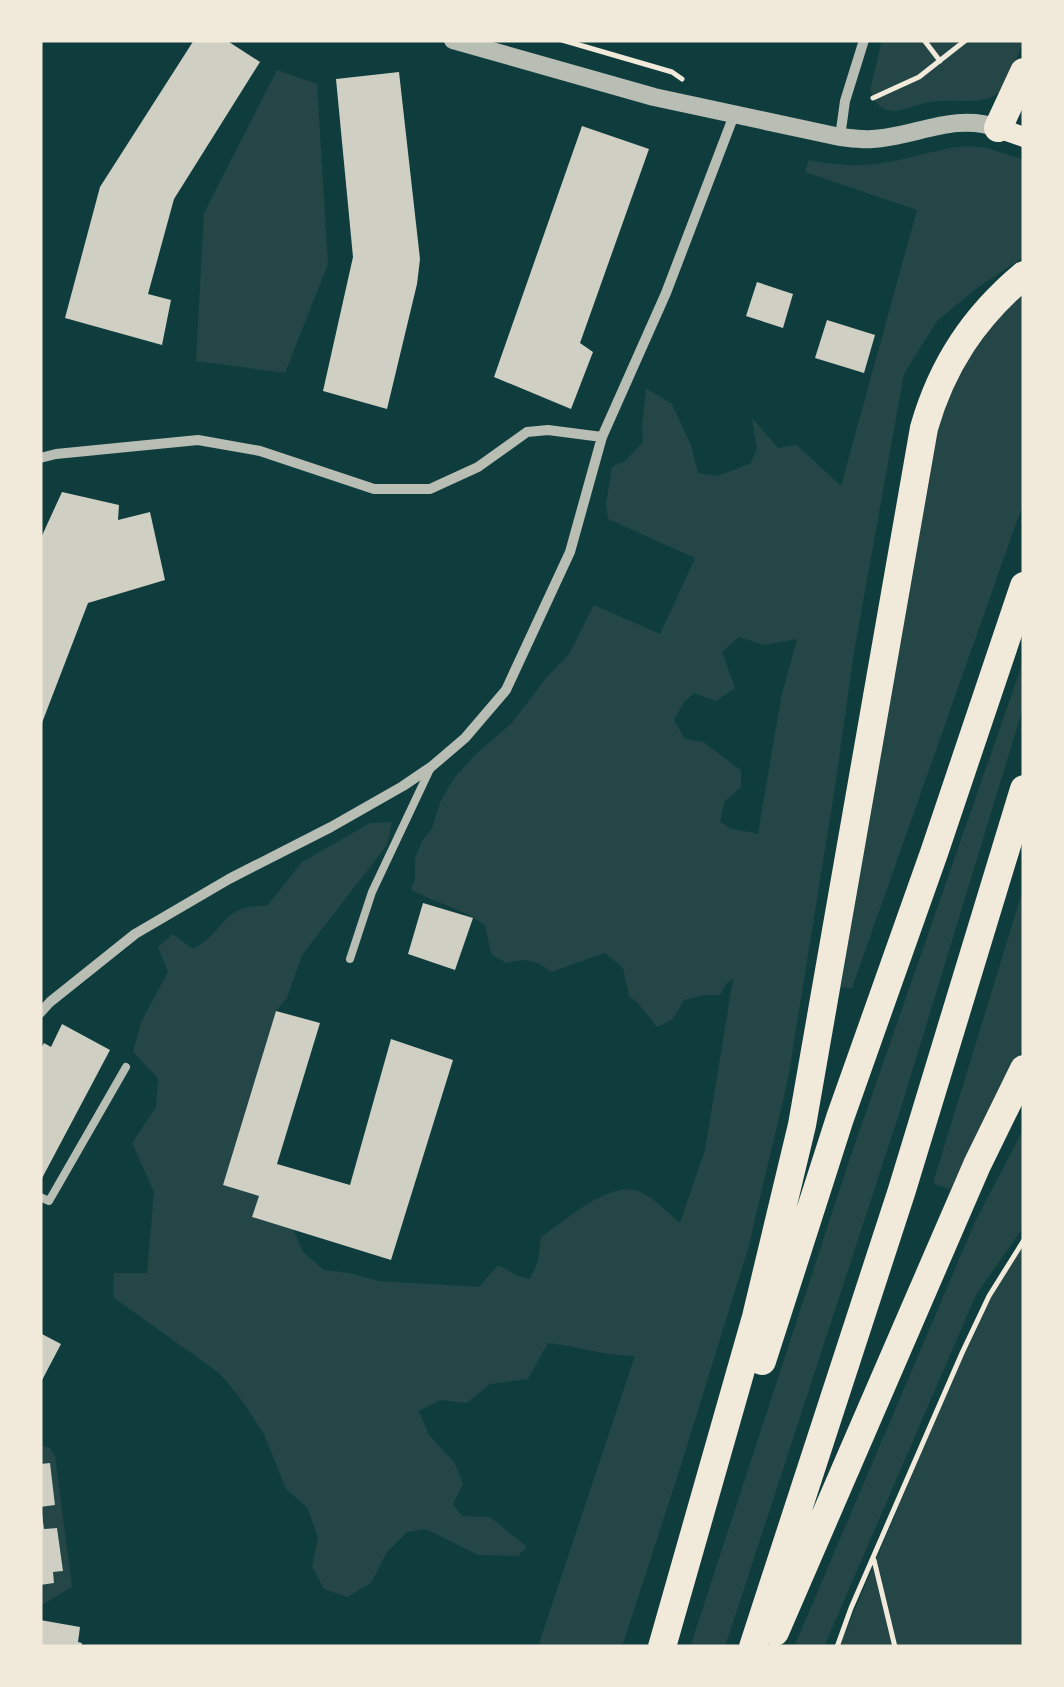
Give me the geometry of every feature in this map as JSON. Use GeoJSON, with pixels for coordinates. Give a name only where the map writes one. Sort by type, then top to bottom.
{"type":"FeatureCollection","features":[{"type":"Feature","properties":{"kind":"highway"},"geometry":{"type":"LineString","coordinates":[[1011,132],[1024,72]]}},
{"type":"Feature","properties":{"kind":"highway"},"geometry":{"type":"LineString","coordinates":[[664,1647],[756,1317],[796,1153],[924,428],[942,377],[969,330],[1024,275]]}},
{"type":"Feature","properties":{"kind":"highway"},"geometry":{"type":"LineString","coordinates":[[664,1647],[840,1118],[1024,586]]}},
{"type":"Feature","properties":{"kind":"highway"},"geometry":{"type":"LineString","coordinates":[[753,1647],[902,1190],[1024,789]]}},
{"type":"Feature","properties":{"kind":"highway"},"geometry":{"type":"LineString","coordinates":[[768,1647],[976,1164],[1024,1069]]}},
{"type":"Feature","properties":{"kind":"street"},"geometry":{"type":"LineString","coordinates":[[840,137],[845,102],[864,40]]}},
{"type":"Feature","properties":{"kind":"street"},"geometry":{"type":"LineString","coordinates":[[461,41],[654,97],[840,137],[869,140],[950,123],[974,122],[1011,132]]}},
{"type":"Feature","properties":{"kind":"street"},"geometry":{"type":"LineString","coordinates":[[40,1012],[135,934],[432,767],[465,738],[506,690],[570,552],[602,437],[666,292],[734,114]]}},
{"type":"Feature","properties":{"kind":"street"},"geometry":{"type":"LineString","coordinates":[[40,458],[198,440],[260,451],[374,489],[430,489],[478,467],[527,432],[548,430],[602,437]]}},
{"type":"Feature","properties":{"kind":"lane"},"geometry":{"type":"LineString","coordinates":[[350,959],[372,892],[432,767]]}},
{"type":"Feature","properties":{"kind":"lane"},"geometry":{"type":"LineString","coordinates":[[40,1197],[48,1202],[126,1067]]}},
{"type":"Feature","properties":{"kind":"path"},"geometry":{"type":"LineString","coordinates":[[924,40],[940,61]]}},
{"type":"Feature","properties":{"kind":"path"},"geometry":{"type":"LineString","coordinates":[[873,98],[919,77],[966,40]]}},
{"type":"Feature","properties":{"kind":"path"},"geometry":{"type":"LineString","coordinates":[[837,1647],[969,1337],[1024,1240]]}},
{"type":"Feature","properties":{"kind":"path"},"geometry":{"type":"LineString","coordinates":[[874,1557],[894,1647]]}},
{"type":"Feature","properties":{"kind":"shaded area"},"geometry":{"type":"Polygon","coordinates":[[[882,40],[1023,40],[1009,78],[994,96],[931,102],[890,111],[882,108],[870,90],[882,40]]]}},
{"type":"Feature","properties":{"kind":"shaded area"},"geometry":{"type":"Polygon","coordinates":[[[277,70],[317,84],[328,264],[285,373],[196,361],[204,213],[277,70]]]}},
{"type":"Feature","properties":{"kind":"shaded area"},"geometry":{"type":"Polygon","coordinates":[[[956,147],[987,148],[1024,160],[1024,257],[937,321],[904,374],[854,652],[788,1079],[748,1249],[622,1647],[538,1647],[635,1356],[548,1343],[528,1379],[490,1384],[467,1403],[440,1400],[419,1411],[429,1435],[454,1462],[463,1484],[453,1504],[462,1516],[490,1517],[527,1547],[518,1556],[478,1555],[426,1529],[407,1532],[387,1552],[371,1583],[347,1597],[324,1589],[312,1566],[318,1537],[307,1507],[286,1489],[264,1434],[241,1399],[219,1373],[113,1297],[114,1273],[147,1273],[154,1192],[132,1143],[156,1107],[158,1078],[133,1052],[141,1022],[168,972],[158,947],[173,934],[193,949],[232,914],[267,906],[302,862],[370,823],[392,822],[387,845],[302,955],[287,998],[276,1011],[223,1185],[259,1196],[252,1217],[293,1229],[303,1252],[324,1270],[378,1281],[479,1287],[498,1265],[530,1279],[538,1261],[541,1237],[598,1198],[622,1190],[646,1195],[680,1223],[705,1150],[733,979],[720,995],[684,1000],[673,1019],[657,1027],[629,996],[623,968],[605,953],[551,972],[535,962],[506,963],[491,954],[485,925],[411,890],[415,859],[455,777],[511,724],[569,654],[594,605],[660,634],[695,558],[608,519],[606,504],[612,467],[625,461],[643,442],[646,388],[672,404],[691,445],[698,473],[718,476],[751,463],[757,448],[752,418],[778,448],[797,445],[841,486],[917,210],[805,172],[809,160],[872,164],[956,147]],[[739,637],[722,652],[735,688],[716,701],[694,693],[674,720],[685,739],[703,742],[741,770],[741,787],[724,802],[720,822],[732,829],[758,834],[781,698],[797,639],[764,645],[739,637]]]}},
{"type":"Feature","properties":{"kind":"shaded area"},"geometry":{"type":"Polygon","coordinates":[[[1024,289],[1024,501],[852,988],[841,987],[938,426],[955,372],[974,339],[1024,289]]]}},
{"type":"Feature","properties":{"kind":"shaded area"},"geometry":{"type":"Polygon","coordinates":[[[1024,659],[1024,705],[900,1111],[725,1647],[690,1647],[849,1161],[1024,659]]]}},
{"type":"Feature","properties":{"kind":"shaded area"},"geometry":{"type":"Polygon","coordinates":[[[1024,886],[1024,1047],[950,1190],[933,1183],[1024,886]]]}},
{"type":"Feature","properties":{"kind":"shaded area"},"geometry":{"type":"Polygon","coordinates":[[[1024,1128],[1024,1226],[976,1295],[824,1647],[794,1647],[975,1222],[1024,1128]]]}},
{"type":"Feature","properties":{"kind":"shaded area"},"geometry":{"type":"Polygon","coordinates":[[[1024,1245],[1024,1647],[839,1647],[988,1300],[1024,1245]]]}},
{"type":"Feature","properties":{"kind":"shaded area"},"geometry":{"type":"Polygon","coordinates":[[[40,1445],[50,1448],[55,1456],[72,1587],[40,1606],[40,1585],[53,1572],[63,1570],[57,1528],[44,1529],[42,1506],[55,1504],[50,1463],[40,1464],[40,1445]]]}},
{"type":"Feature","properties":{"kind":"building"},"geometry":{"type":"Polygon","coordinates":[[[194,40],[226,40],[260,62],[174,199],[148,294],[171,300],[162,345],[65,318],[100,187],[194,40]]]}},
{"type":"Feature","properties":{"kind":"building"},"geometry":{"type":"Polygon","coordinates":[[[399,72],[420,259],[387,409],[323,391],[353,257],[336,79],[399,72]]]}},
{"type":"Feature","properties":{"kind":"building"},"geometry":{"type":"Polygon","coordinates":[[[582,126],[649,149],[580,343],[593,352],[571,409],[494,377],[582,126]]]}},
{"type":"Feature","properties":{"kind":"building"},"geometry":{"type":"Polygon","coordinates":[[[757,282],[793,294],[783,328],[746,316],[757,282]]]}},
{"type":"Feature","properties":{"kind":"building"},"geometry":{"type":"Polygon","coordinates":[[[827,320],[875,335],[864,373],[815,358],[827,320]]]}},
{"type":"Feature","properties":{"kind":"building"},"geometry":{"type":"Polygon","coordinates":[[[62,492],[119,505],[118,520],[150,512],[165,580],[88,603],[40,728],[40,540],[62,492]]]}},
{"type":"Feature","properties":{"kind":"building"},"geometry":{"type":"Polygon","coordinates":[[[423,903],[473,918],[455,970],[408,954],[423,903]]]}},
{"type":"Feature","properties":{"kind":"building"},"geometry":{"type":"Polygon","coordinates":[[[276,1011],[320,1023],[277,1164],[350,1185],[391,1039],[453,1060],[391,1260],[252,1217],[259,1196],[223,1185],[276,1011]]]}},
{"type":"Feature","properties":{"kind":"building"},"geometry":{"type":"Polygon","coordinates":[[[62,1024],[110,1050],[40,1182],[40,1050],[44,1043],[51,1047],[62,1024]]]}},
{"type":"Feature","properties":{"kind":"building"},"geometry":{"type":"Polygon","coordinates":[[[40,1333],[61,1344],[40,1384],[40,1333]]]}},
{"type":"Feature","properties":{"kind":"building"},"geometry":{"type":"Polygon","coordinates":[[[50,1463],[55,1505],[40,1507],[40,1464],[50,1463]]]}},
{"type":"Feature","properties":{"kind":"building"},"geometry":{"type":"Polygon","coordinates":[[[40,1513],[44,1529],[57,1528],[63,1571],[53,1572],[54,1583],[40,1585],[40,1513]]]}},
{"type":"Feature","properties":{"kind":"building"},"geometry":{"type":"Polygon","coordinates":[[[40,1620],[80,1627],[81,1647],[40,1647],[40,1620]]]}}]}
